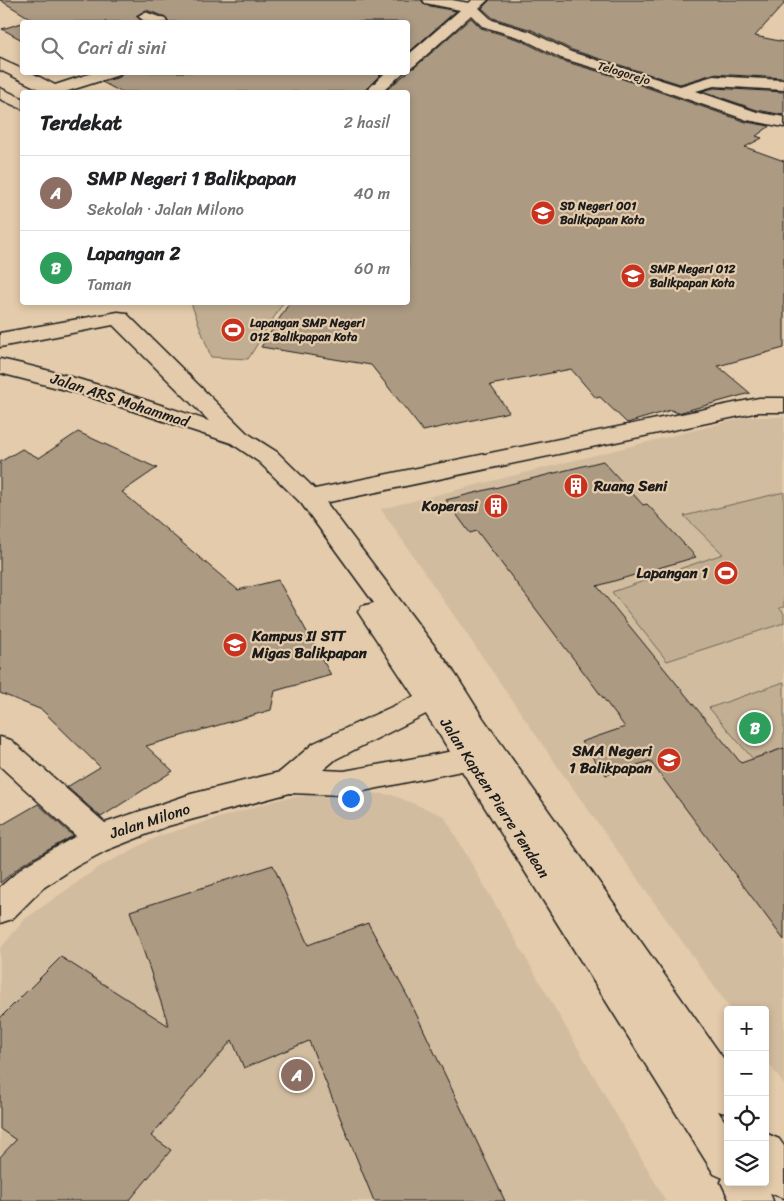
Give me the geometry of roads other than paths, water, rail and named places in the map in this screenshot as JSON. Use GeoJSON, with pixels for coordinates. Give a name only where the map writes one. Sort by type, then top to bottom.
{"type":"FeatureCollection","features":[{"type":"Feature","properties":{"kind":"street"},"geometry":{"type":"LineString","coordinates":[[430,0],[476,4]]}},
{"type":"Feature","properties":{"kind":"street"},"geometry":{"type":"LineString","coordinates":[[410,61],[476,4]]}},
{"type":"Feature","properties":{"kind":"street","name":"Telogorejo"},"geometry":{"type":"LineString","coordinates":[[476,4],[487,23],[526,34],[566,56],[753,116],[784,122]]}},
{"type":"Feature","properties":{"kind":"street"},"geometry":{"type":"LineString","coordinates":[[145,16],[155,20]]}},
{"type":"Feature","properties":{"kind":"street"},"geometry":{"type":"LineString","coordinates":[[0,64],[20,74]]}},
{"type":"Feature","properties":{"kind":"street"},"geometry":{"type":"LineString","coordinates":[[22,75],[51,90]]}},
{"type":"Feature","properties":{"kind":"street"},"geometry":{"type":"LineString","coordinates":[[61,90],[104,75]]}},
{"type":"Feature","properties":{"kind":"street"},"geometry":{"type":"LineString","coordinates":[[375,90],[393,75]]}},
{"type":"Feature","properties":{"kind":"street"},"geometry":{"type":"LineString","coordinates":[[679,91],[713,81],[784,85]]}},
{"type":"Feature","properties":{"kind":"street"},"geometry":{"type":"LineString","coordinates":[[0,93],[20,103]]}},
{"type":"Feature","properties":{"kind":"street"},"geometry":{"type":"LineString","coordinates":[[0,340],[124,310]]}},
{"type":"Feature","properties":{"kind":"street","name":"Jalan Kapten Pierre Tendean"},"geometry":{"type":"LineString","coordinates":[[124,310],[243,441],[255,462],[293,502],[381,625],[430,700],[460,724],[727,1096]]}},
{"type":"Feature","properties":{"kind":"street","name":"Jalan ARS Mohammad"},"geometry":{"type":"LineString","coordinates":[[0,366],[38,374],[103,393],[243,441]]}},
{"type":"Feature","properties":{"kind":"street"},"geometry":{"type":"LineString","coordinates":[[310,498],[759,405],[784,405]]}},
{"type":"Feature","properties":{"kind":"street","name":"Jalan Kapten Pierre Tendean"},"geometry":{"type":"LineString","coordinates":[[243,441],[268,456],[310,498],[442,676],[460,724],[470,759],[724,1155]]}},
{"type":"Feature","properties":{"kind":"street"},"geometry":{"type":"LineString","coordinates":[[290,781],[326,751],[430,700]]}},
{"type":"Feature","properties":{"kind":"street"},"geometry":{"type":"LineString","coordinates":[[0,748],[99,837]]}},
{"type":"Feature","properties":{"kind":"street"},"geometry":{"type":"LineString","coordinates":[[290,781],[344,783],[470,759]]}},
{"type":"Feature","properties":{"kind":"street","name":"Jalan Milono"},"geometry":{"type":"LineString","coordinates":[[0,909],[34,876],[99,837],[134,823],[290,781]]}},
{"type":"Feature","properties":{"kind":"street"},"geometry":{"type":"LineString","coordinates":[[769,1158],[784,1179]]}},
{"type":"Feature","properties":{"kind":"street"},"geometry":{"type":"LineString","coordinates":[[744,1186],[753,1201]]}},
{"type":"Feature","properties":{"kind":"place","name":"SD Negeri 001 Balikpapan Kota"},"geometry":{"type":"Point","coordinates":[543,213]}},
{"type":"Feature","properties":{"kind":"place","name":"SMP Negeri 012 Balikpapan Kota"},"geometry":{"type":"Point","coordinates":[633,276]}},
{"type":"Feature","properties":{"kind":"place","name":"Lapangan SMP Negeri 012 Balikpapan Kota"},"geometry":{"type":"Point","coordinates":[233,330]}},
{"type":"Feature","properties":{"kind":"place","name":"Ruang Seni"},"geometry":{"type":"Point","coordinates":[576,486]}},
{"type":"Feature","properties":{"kind":"place","name":"Koperasi"},"geometry":{"type":"Point","coordinates":[496,506]}},
{"type":"Feature","properties":{"kind":"place","name":"Lapangan 1"},"geometry":{"type":"Point","coordinates":[726,573]}},
{"type":"Feature","properties":{"kind":"place","name":"Kampus II STT Migas Balikpapan"},"geometry":{"type":"Point","coordinates":[235,645]}},
{"type":"Feature","properties":{"kind":"place","name":"Lapangan 2"},"geometry":{"type":"Point","coordinates":[755,728]}},
{"type":"Feature","properties":{"kind":"place","name":"SMA Negeri 1 Balikpapan"},"geometry":{"type":"Point","coordinates":[669,760]}},
{"type":"Feature","properties":{"kind":"place","name":"SMP Negeri 1 Balikpapan"},"geometry":{"type":"Point","coordinates":[297,1075]}}]}
